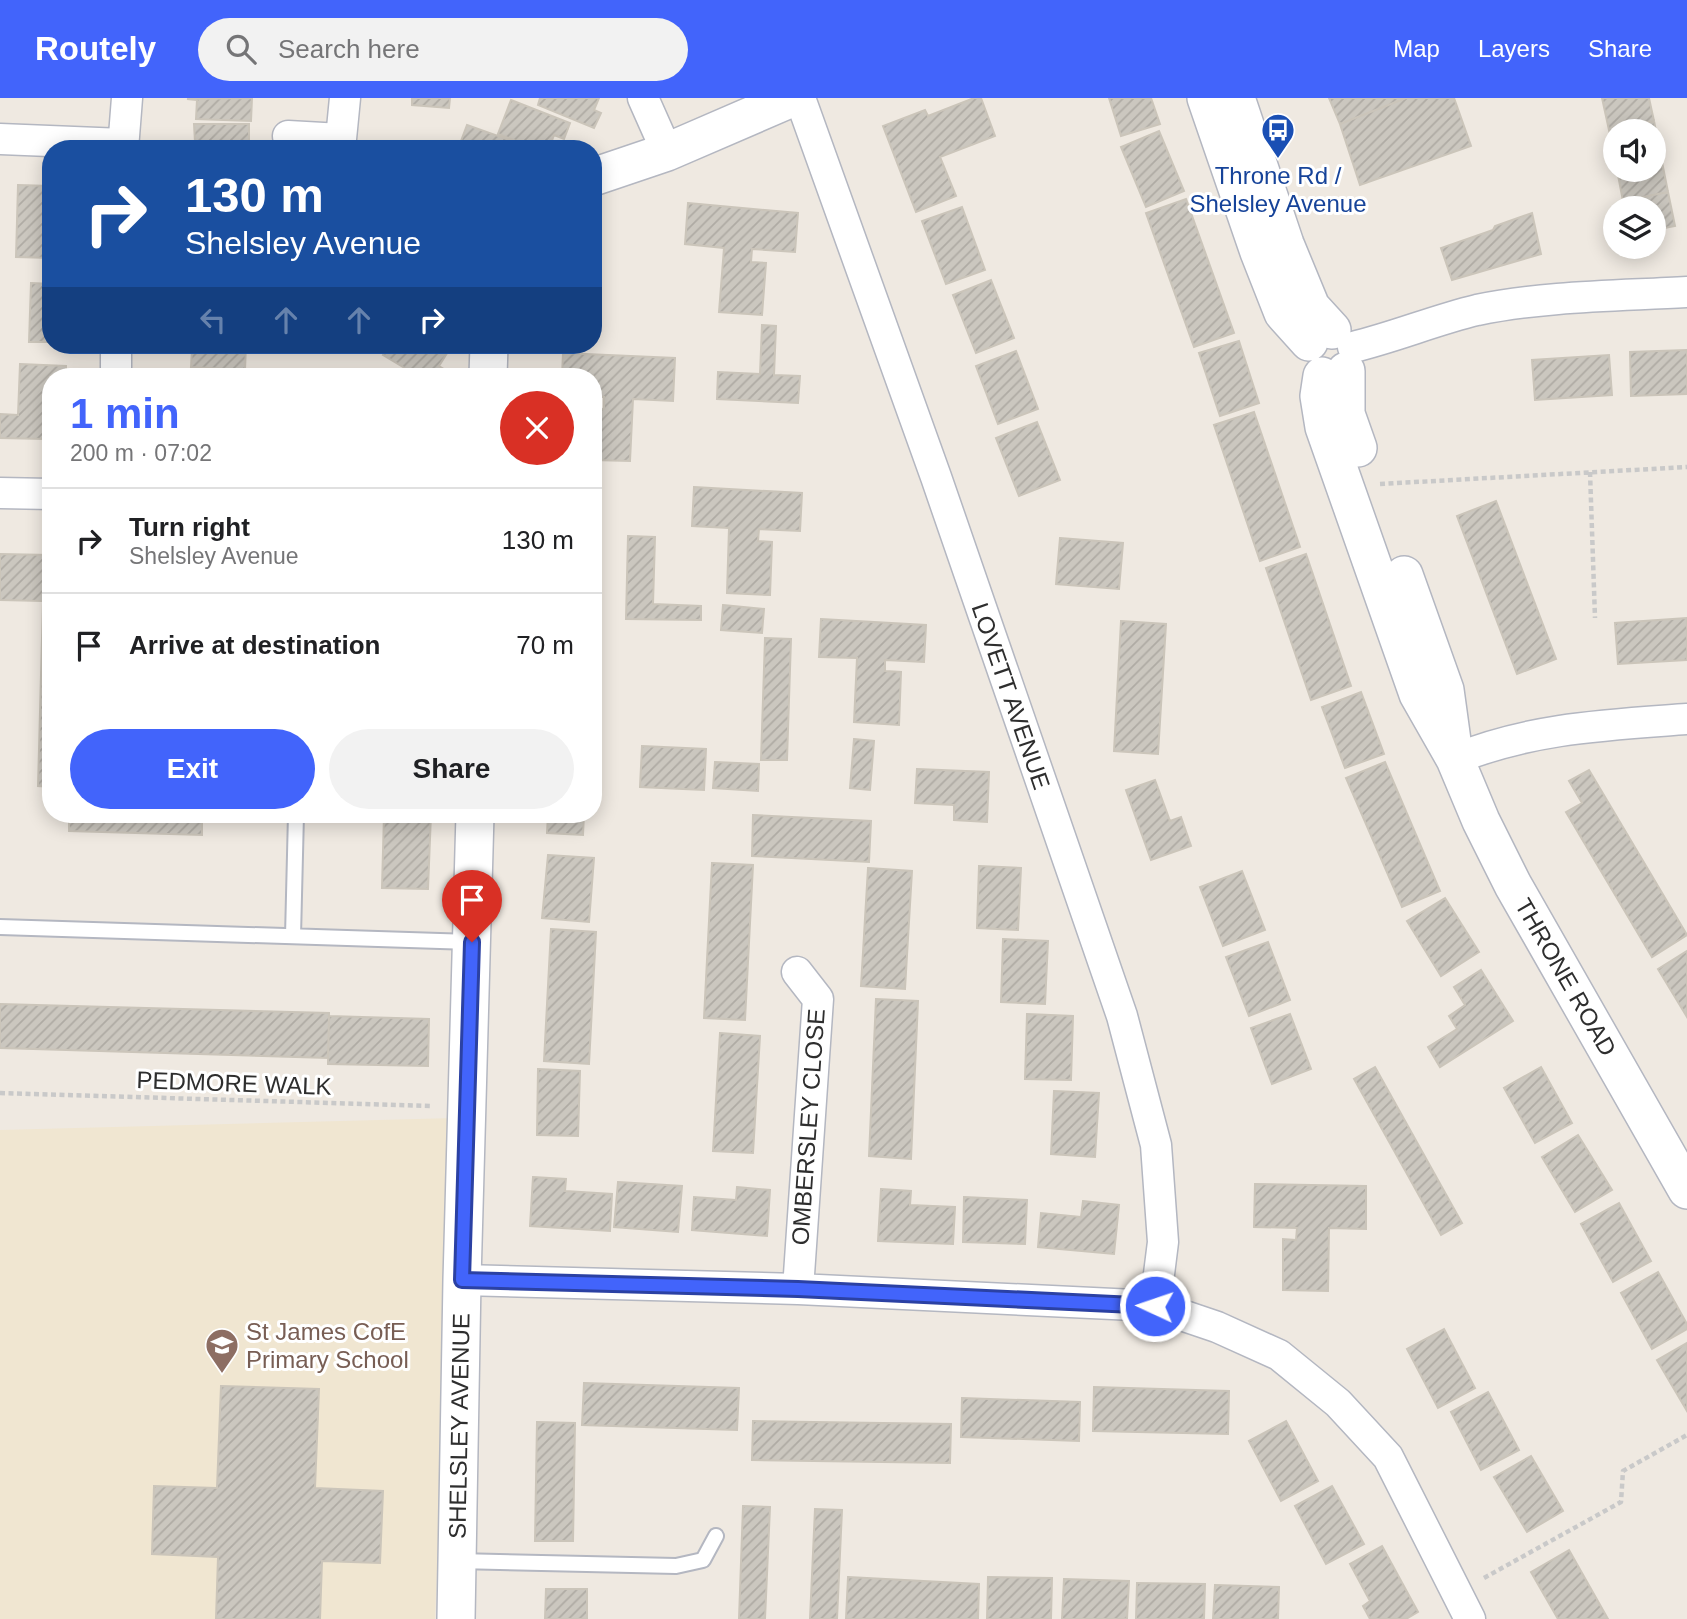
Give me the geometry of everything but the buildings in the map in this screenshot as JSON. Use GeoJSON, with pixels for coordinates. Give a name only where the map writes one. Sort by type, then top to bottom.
{"type":"FeatureCollection","features":[{"type":"Feature","properties":{"kind":"street"},"geometry":{"type":"LineString","coordinates":[[124,140],[127,98]]}},
{"type":"Feature","properties":{"kind":"street"},"geometry":{"type":"LineString","coordinates":[[340,140],[345,98]]}},
{"type":"Feature","properties":{"kind":"street"},"geometry":{"type":"LineString","coordinates":[[642,98],[667,152]]}},
{"type":"Feature","properties":{"kind":"street"},"geometry":{"type":"LineString","coordinates":[[602,174],[667,152],[792,98]]}},
{"type":"Feature","properties":{"kind":"street","name":"LOVETT AVENUE"},"geometry":{"type":"LineString","coordinates":[[800,98],[936,477],[1122,1016],[1156,1145],[1163,1241],[1155,1306]]}},
{"type":"Feature","properties":{"kind":"street"},"geometry":{"type":"LineString","coordinates":[[1206,98],[1283,313],[1332,353]]}},
{"type":"Feature","properties":{"kind":"street"},"geometry":{"type":"LineString","coordinates":[[1236,98],[1296,269],[1332,353]]}},
{"type":"Feature","properties":{"kind":"street"},"geometry":{"type":"LineString","coordinates":[[288,136],[314,140]]}},
{"type":"Feature","properties":{"kind":"street"},"geometry":{"type":"LineString","coordinates":[[0,139],[42,141]]}},
{"type":"Feature","properties":{"kind":"street"},"geometry":{"type":"LineString","coordinates":[[1332,353],[1438,320],[1480,310],[1540,301],[1687,292]]}},
{"type":"Feature","properties":{"kind":"street","name":"THRONE ROAD"},"geometry":{"type":"LineString","coordinates":[[1332,353],[1346,414],[1446,690],[1455,759]]}},
{"type":"Feature","properties":{"kind":"street","name":"THRONE ROAD"},"geometry":{"type":"LineString","coordinates":[[1332,353],[1319,396],[1324,426],[1418,694],[1455,759],[1480,821],[1513,886],[1687,1190]]}},
{"type":"Feature","properties":{"kind":"street"},"geometry":{"type":"LineString","coordinates":[[0,493],[42,494]]}},
{"type":"Feature","properties":{"kind":"street"},"geometry":{"type":"LineString","coordinates":[[1455,759],[1480,749],[1562,729],[1687,719]]}},
{"type":"Feature","properties":{"kind":"street","name":"SHELSLEY AVENUE"},"geometry":{"type":"LineString","coordinates":[[456,1619],[475,823]]}},
{"type":"Feature","properties":{"kind":"street","name":"OMBERSLEY CLOSE"},"geometry":{"type":"LineString","coordinates":[[797,972],[818,999],[798,1289]]}},
{"type":"Feature","properties":{"kind":"street"},"geometry":{"type":"LineString","coordinates":[[462,1280],[798,1289],[1155,1306],[1217,1327],[1279,1355],[1338,1403],[1388,1457],[1464,1606]]}},
{"type":"Feature","properties":{"kind":"lane"},"geometry":{"type":"LineString","coordinates":[[293,936],[296,823]]}},
{"type":"Feature","properties":{"kind":"lane"},"geometry":{"type":"LineString","coordinates":[[0,927],[472,942]]}},
{"type":"Feature","properties":{"kind":"lane"},"geometry":{"type":"LineString","coordinates":[[457,1562],[676,1566],[703,1560],[716,1536]]}},
{"type":"Feature","properties":{"kind":"path"},"geometry":{"type":"LineString","coordinates":[[1371,485],[1687,467]]}},
{"type":"Feature","properties":{"kind":"path"},"geometry":{"type":"LineString","coordinates":[[1590,472],[1595,618]]}},
{"type":"Feature","properties":{"kind":"path","name":"PEDMORE WALK"},"geometry":{"type":"LineString","coordinates":[[0,1093],[467,1107]]}},
{"type":"Feature","properties":{"kind":"path"},"geometry":{"type":"LineString","coordinates":[[1464,1606],[1621,1502],[1623,1471],[1687,1434]]}},
{"type":"Feature","properties":{"kind":"shaded area","name":"St James CofE Primary School"},"geometry":{"type":"Polygon","coordinates":[[[455,1118],[435,1619],[0,1619],[0,1130],[455,1118]]]}},
{"type":"Feature","properties":{"kind":"place","name":"Throne Rd / Shelsley Avenue"},"geometry":{"type":"Point","coordinates":[1278,160]}},
{"type":"Feature","properties":{"kind":"place","name":"St James CofE Primary School"},"geometry":{"type":"Point","coordinates":[222,1375]}},
{"type":"Feature","properties":{"kind":"route"},"geometry":{"type":"LineString","coordinates":[[472,942],[462,1280],[798,1289],[1155,1306]]}}]}
